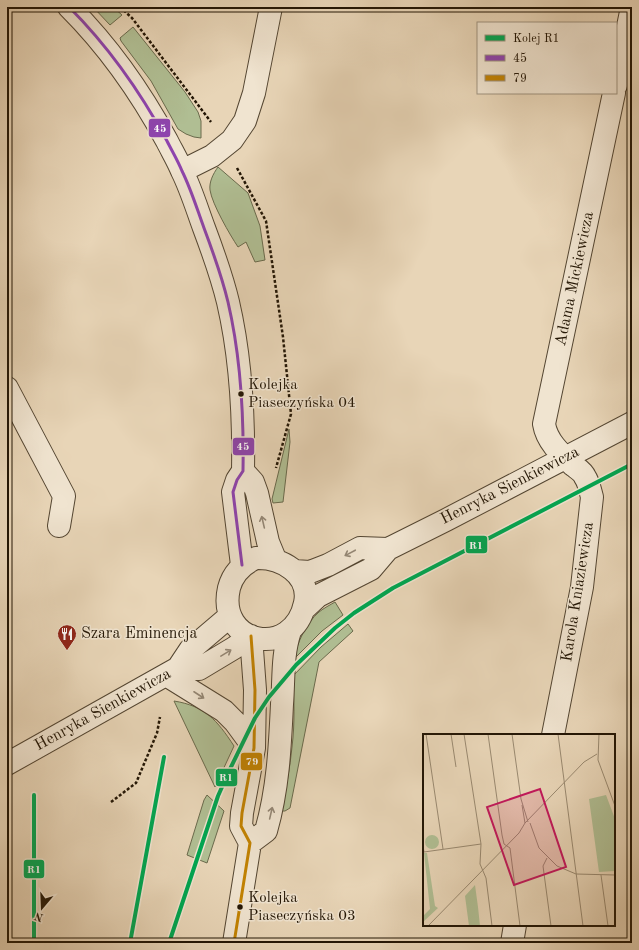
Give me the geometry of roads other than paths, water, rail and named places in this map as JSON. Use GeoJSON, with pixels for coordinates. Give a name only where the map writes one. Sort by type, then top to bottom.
{"type":"FeatureCollection","features":[{"type":"Feature","properties":{"kind":"street"},"geometry":{"type":"LineString","coordinates":[[69,7],[102,43],[129,79],[157,123],[182,170],[221,274],[238,355],[243,403],[243,471],[237,480],[233,492],[242,565]]}},
{"type":"Feature","properties":{"kind":"street"},"geometry":{"type":"LineString","coordinates":[[182,170],[212,156],[232,140],[245,122],[254,93],[271,7]]}},
{"type":"Feature","properties":{"kind":"street"},"geometry":{"type":"LineString","coordinates":[[617,80],[632,7]]}},
{"type":"Feature","properties":{"kind":"street","name":"Adama Mickiewicza"},"geometry":{"type":"LineString","coordinates":[[566,458],[546,434],[544,424],[545,414],[614,94]]}},
{"type":"Feature","properties":{"kind":"street"},"geometry":{"type":"LineString","coordinates":[[7,388],[64,496],[59,526]]}},
{"type":"Feature","properties":{"kind":"street","name":"Henryka Sienkiewicza"},"geometry":{"type":"LineString","coordinates":[[304,610],[318,596],[371,569],[388,549],[632,423]]}},
{"type":"Feature","properties":{"kind":"street","name":"Karola Kniaziewicza"},"geometry":{"type":"LineString","coordinates":[[553,734],[582,587],[592,497],[584,475],[566,458]]}},
{"type":"Feature","properties":{"kind":"street"},"geometry":{"type":"LineString","coordinates":[[243,471],[253,482],[268,542],[275,559]]}},
{"type":"Feature","properties":{"kind":"street","name":"Henryka Sienkiewicza"},"geometry":{"type":"LineString","coordinates":[[294,570],[310,572],[360,548],[388,549]]}},
{"type":"Feature","properties":{"kind":"street"},"geometry":{"type":"LineString","coordinates":[[250,843],[266,831],[273,801],[280,751],[284,654],[290,631],[301,617],[306,600],[305,589],[300,578],[288,565],[275,559],[256,558],[242,565],[234,574],[230,585],[227,606],[230,616],[243,633],[250,636],[271,639],[290,631]]}},
{"type":"Feature","properties":{"kind":"street","name":"Henryka Sienkiewicza"},"geometry":{"type":"LineString","coordinates":[[7,764],[172,671],[190,650],[230,616]]}},
{"type":"Feature","properties":{"kind":"street"},"geometry":{"type":"LineString","coordinates":[[234,943],[250,843],[241,826],[254,748],[255,690],[250,636]]}},
{"type":"Feature","properties":{"kind":"street","name":"Henryka Sienkiewicza"},"geometry":{"type":"LineString","coordinates":[[172,671],[198,670],[234,648],[250,636]]}},
{"type":"Feature","properties":{"kind":"street"},"geometry":{"type":"LineString","coordinates":[[172,671],[224,711],[235,722],[254,748]]}},
{"type":"Feature","properties":{"kind":"street"},"geometry":{"type":"LineString","coordinates":[[512,943],[515,926]]}},
{"type":"Feature","properties":{"kind":"rail line","name":"R1"},"geometry":{"type":"LineString","coordinates":[[169,943],[218,796],[230,769],[255,718],[269,697],[296,665],[335,628],[354,613],[393,588],[632,464]]}},
{"type":"Feature","properties":{"kind":"rail line","name":"R1"},"geometry":{"type":"LineString","coordinates":[[130,943],[164,757]]}},
{"type":"Feature","properties":{"kind":"rail line","name":"R1"},"geometry":{"type":"LineString","coordinates":[[34,795],[34,943]]}},
{"type":"Feature","properties":{"kind":"place","name":"Kolejka Piaseczyńska 04"},"geometry":{"type":"Point","coordinates":[241,394]}},
{"type":"Feature","properties":{"kind":"place","name":"Szara Eminencja"},"geometry":{"type":"Point","coordinates":[67,651]}},
{"type":"Feature","properties":{"kind":"place","name":"Kolejka Piaseczyńska 03"},"geometry":{"type":"Point","coordinates":[240,907]}}]}
